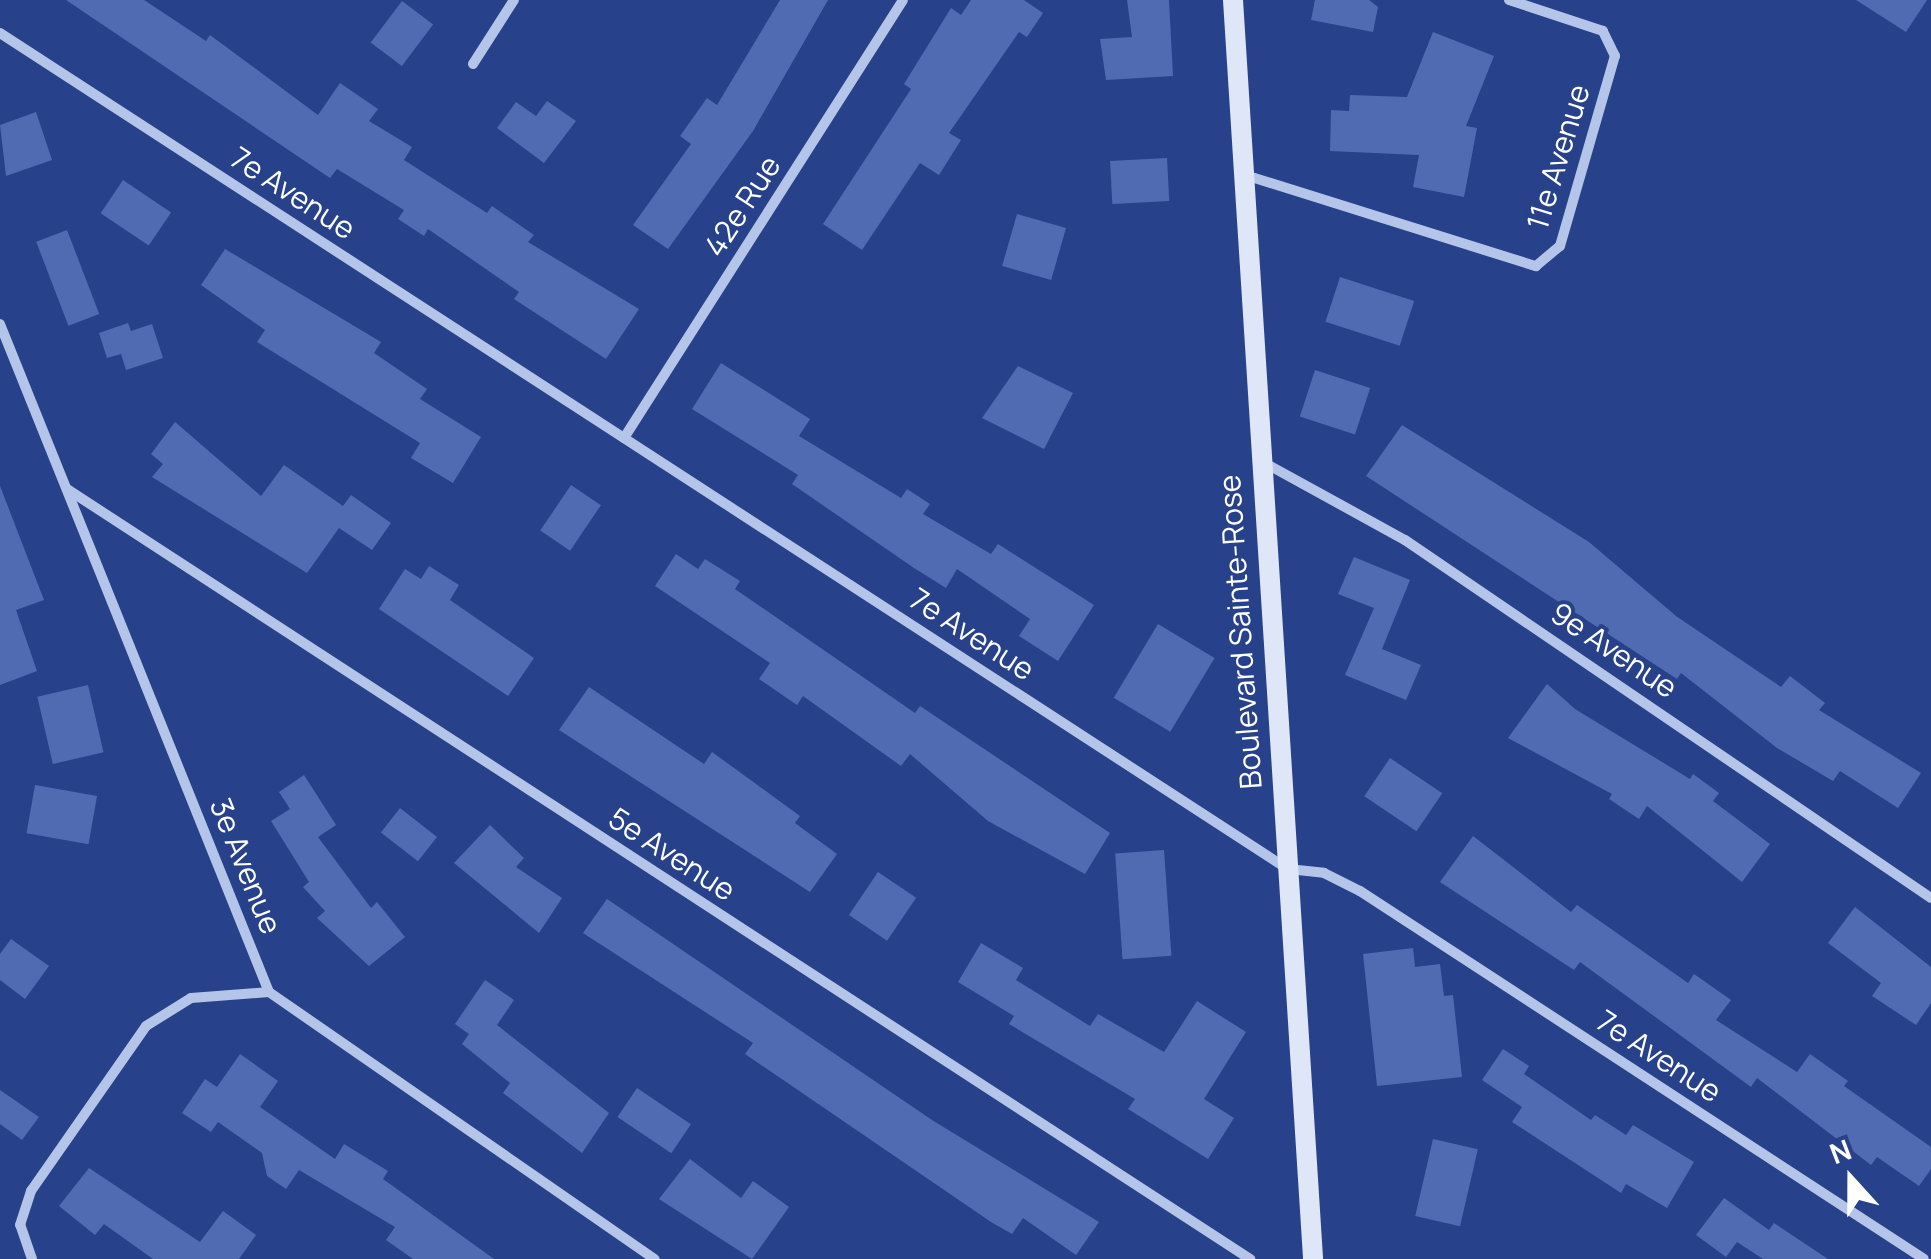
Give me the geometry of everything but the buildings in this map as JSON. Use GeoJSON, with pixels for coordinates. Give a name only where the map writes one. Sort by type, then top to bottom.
{"type":"FeatureCollection","features":[{"type":"Feature","properties":{"kind":"street"},"geometry":{"type":"LineString","coordinates":[[473,64],[514,0]]}},
{"type":"Feature","properties":{"kind":"street","name":"42e Rue"},"geometry":{"type":"LineString","coordinates":[[624,438],[903,0]]}},
{"type":"Feature","properties":{"kind":"street","name":"Boulevard Sainte-Rose"},"geometry":{"type":"LineString","coordinates":[[1233,0],[1312,1259]]}},
{"type":"Feature","properties":{"kind":"street","name":"11e Avenue"},"geometry":{"type":"LineString","coordinates":[[1244,174],[1536,266],[1560,246],[1615,56],[1603,31],[1509,0]]}},
{"type":"Feature","properties":{"kind":"street","name":"7e Avenue"},"geometry":{"type":"LineString","coordinates":[[0,33],[1288,869],[1324,873],[1360,891],[1924,1259]]}},
{"type":"Feature","properties":{"kind":"street","name":"3e Avenue"},"geometry":{"type":"LineString","coordinates":[[0,324],[270,992]]}},
{"type":"Feature","properties":{"kind":"street","name":"9e Avenue"},"geometry":{"type":"LineString","coordinates":[[1259,460],[1405,540],[1931,898]]}},
{"type":"Feature","properties":{"kind":"street","name":"5e Avenue"},"geometry":{"type":"LineString","coordinates":[[67,489],[1250,1259]]}},
{"type":"Feature","properties":{"kind":"street"},"geometry":{"type":"LineString","coordinates":[[32,1259],[20,1225],[31,1191],[146,1026],[192,998],[270,992],[654,1259]]}}]}
